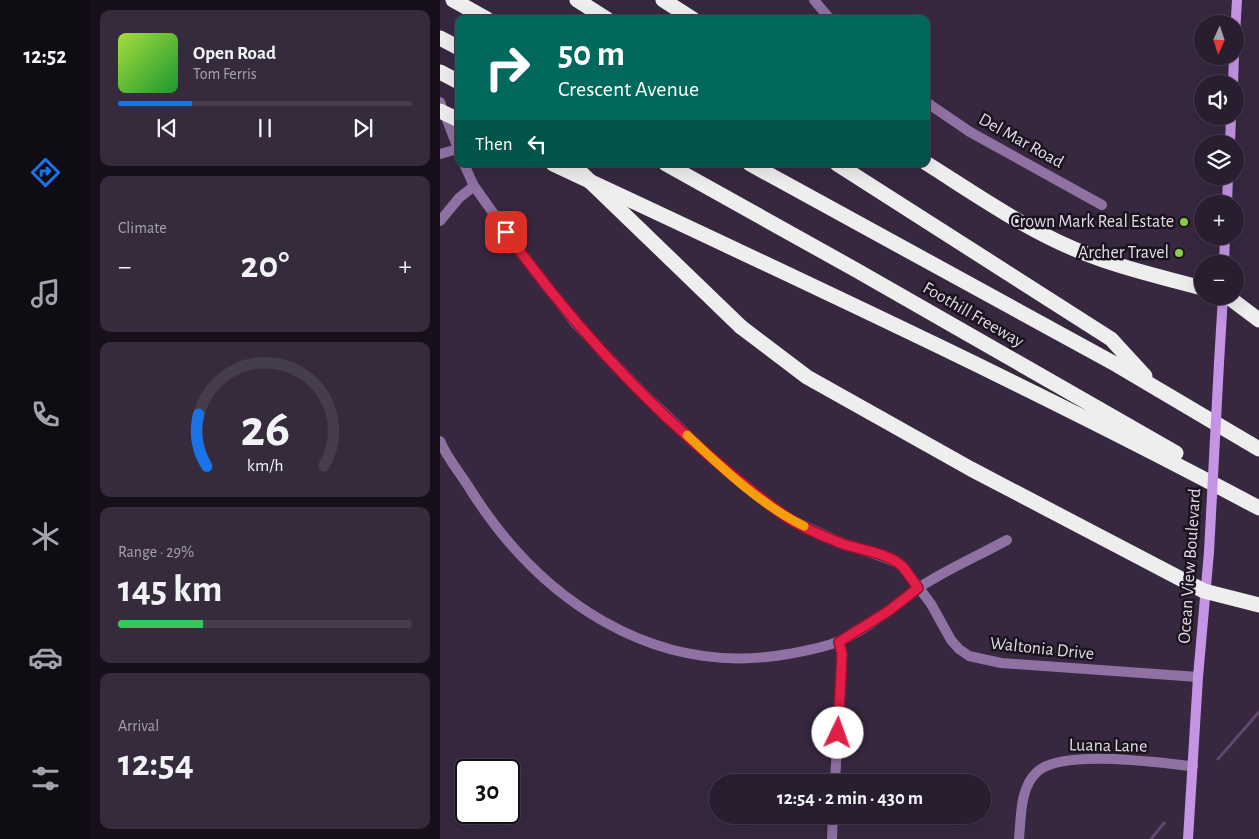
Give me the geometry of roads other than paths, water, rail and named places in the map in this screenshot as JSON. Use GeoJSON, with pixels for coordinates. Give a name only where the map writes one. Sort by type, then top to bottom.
{"type":"FeatureCollection","features":[{"type":"Feature","properties":{"kind":"highway"},"geometry":{"type":"LineString","coordinates":[[577,0],[600,15]]}},
{"type":"Feature","properties":{"kind":"highway"},"geometry":{"type":"LineString","coordinates":[[663,0],[686,15]]}},
{"type":"Feature","properties":{"kind":"highway"},"geometry":{"type":"LineString","coordinates":[[457,2],[480,15]]}},
{"type":"Feature","properties":{"kind":"highway"},"geometry":{"type":"LineString","coordinates":[[440,38],[455,46]]}},
{"type":"Feature","properties":{"kind":"highway"},"geometry":{"type":"LineString","coordinates":[[440,72],[455,80]]}},
{"type":"Feature","properties":{"kind":"highway"},"geometry":{"type":"LineString","coordinates":[[440,111],[455,118]]}},
{"type":"Feature","properties":{"kind":"highway"},"geometry":{"type":"LineString","coordinates":[[930,166],[1012,218],[1053,239],[1092,256],[1136,271],[1194,286]]}},
{"type":"Feature","properties":{"kind":"highway"},"geometry":{"type":"LineString","coordinates":[[559,167],[888,321],[1160,456],[1259,508]]}},
{"type":"Feature","properties":{"kind":"highway"},"geometry":{"type":"LineString","coordinates":[[575,167],[741,327],[776,356],[837,395],[971,469],[1204,591],[1259,605]]}},
{"type":"Feature","properties":{"kind":"highway","name":"Foothill Freeway"},"geometry":{"type":"LineString","coordinates":[[671,167],[873,279],[1259,501]]}},
{"type":"Feature","properties":{"kind":"highway","name":"Foothill Freeway"},"geometry":{"type":"LineString","coordinates":[[755,167],[1154,387],[1259,449]]}},
{"type":"Feature","properties":{"kind":"highway"},"geometry":{"type":"LineString","coordinates":[[843,167],[1111,339],[1154,387]]}},
{"type":"Feature","properties":{"kind":"highway"},"geometry":{"type":"LineString","coordinates":[[1239,305],[1259,320]]}},
{"type":"Feature","properties":{"kind":"main road"},"geometry":{"type":"LineString","coordinates":[[1236,15],[1237,0]]}},
{"type":"Feature","properties":{"kind":"main road","name":"Ocean View Boulevard"},"geometry":{"type":"LineString","coordinates":[[1188,839],[1208,552],[1222,305]]}},
{"type":"Feature","properties":{"kind":"street"},"geometry":{"type":"LineString","coordinates":[[814,0],[827,15]]}},
{"type":"Feature","properties":{"kind":"street"},"geometry":{"type":"LineString","coordinates":[[440,102],[455,142]]}},
{"type":"Feature","properties":{"kind":"street","name":"Del Mar Road"},"geometry":{"type":"LineString","coordinates":[[930,105],[970,132],[1102,205]]}},
{"type":"Feature","properties":{"kind":"street"},"geometry":{"type":"LineString","coordinates":[[440,154],[455,151]]}},
{"type":"Feature","properties":{"kind":"street","name":"Waltonia Drive"},"geometry":{"type":"LineString","coordinates":[[465,167],[474,186],[528,262],[575,323],[644,394],[720,466],[787,518],[842,544],[883,556],[902,566],[931,604],[959,649],[969,656],[987,661],[1198,677]]}},
{"type":"Feature","properties":{"kind":"street"},"geometry":{"type":"LineString","coordinates":[[440,221],[459,198],[474,186]]}},
{"type":"Feature","properties":{"kind":"street"},"geometry":{"type":"LineString","coordinates":[[440,441],[489,520],[527,562],[580,609],[609,626],[681,653],[725,658],[764,658],[839,642],[890,610],[918,588],[1007,540]]}},
{"type":"Feature","properties":{"kind":"street"},"geometry":{"type":"LineString","coordinates":[[835,774],[842,654],[839,642]]}},
{"type":"Feature","properties":{"kind":"street","name":"Luana Lane"},"geometry":{"type":"LineString","coordinates":[[1019,839],[1023,801],[1029,784],[1038,771],[1052,763],[1075,758],[1193,766]]}},
{"type":"Feature","properties":{"kind":"street"},"geometry":{"type":"LineString","coordinates":[[832,839],[833,824]]}},
{"type":"Feature","properties":{"kind":"waterway"},"geometry":{"type":"LineString","coordinates":[[1218,759],[1259,712]]}},
{"type":"Feature","properties":{"kind":"waterway"},"geometry":{"type":"LineString","coordinates":[[1151,839],[1164,823]]}},
{"type":"Feature","properties":{"kind":"place","name":"Crown Mark Real Estate"},"geometry":{"type":"Point","coordinates":[1184,222]}},
{"type":"Feature","properties":{"kind":"place","name":"Archer Travel"},"geometry":{"type":"Point","coordinates":[1179,253]}}]}
